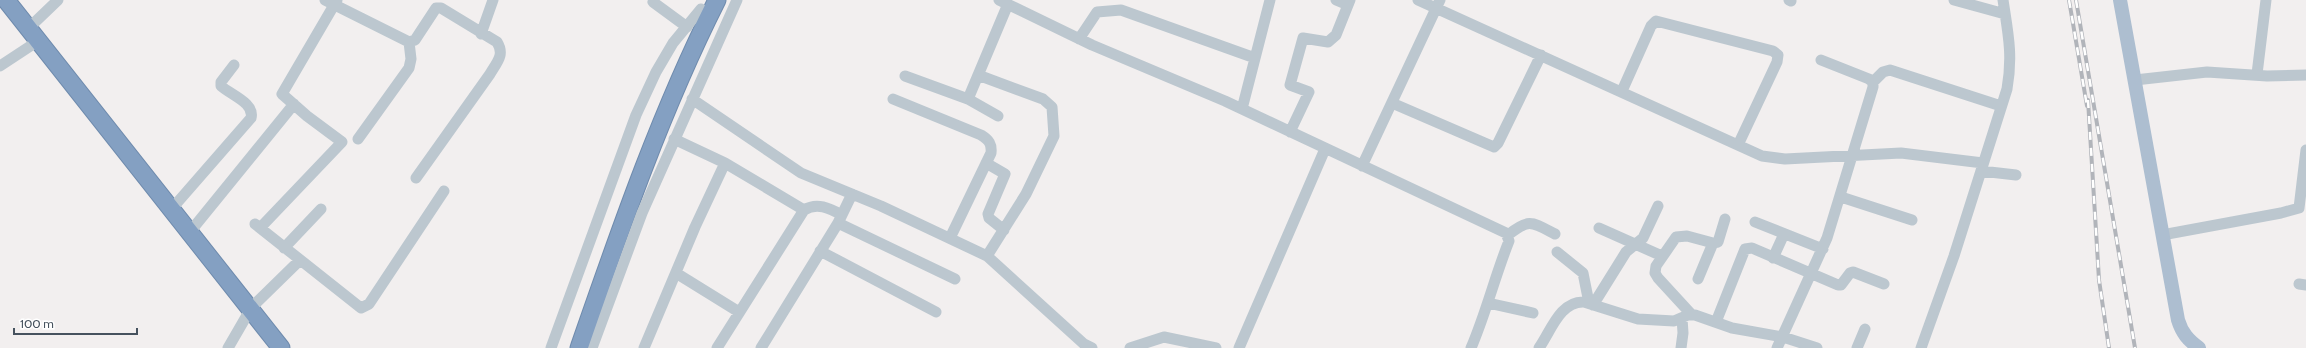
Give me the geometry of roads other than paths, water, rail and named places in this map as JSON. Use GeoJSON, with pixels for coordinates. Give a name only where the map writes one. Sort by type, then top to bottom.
{"type":"FeatureCollection","features":[{"type":"Feature","properties":{"kind":"highway"},"geometry":{"type":"LineString","coordinates":[[6,0],[253,307],[289,348]]}},
{"type":"Feature","properties":{"kind":"highway"},"geometry":{"type":"LineString","coordinates":[[16,0],[194,227],[253,307],[281,348]]}},
{"type":"Feature","properties":{"kind":"highway"},"geometry":{"type":"LineString","coordinates":[[579,348],[647,160],[674,93],[718,0]]}},
{"type":"Feature","properties":{"kind":"highway"},"geometry":{"type":"LineString","coordinates":[[567,348],[652,120],[703,5]]}},
{"type":"Feature","properties":{"kind":"main road"},"geometry":{"type":"LineString","coordinates":[[2120,0],[2162,235],[2181,330],[2190,342],[2199,348]]}},
{"type":"Feature","properties":{"kind":"street"},"geometry":{"type":"LineString","coordinates":[[34,23],[58,0]]}},
{"type":"Feature","properties":{"kind":"street"},"geometry":{"type":"LineString","coordinates":[[325,0],[336,2],[409,42],[415,40],[436,8],[441,8],[481,34],[497,42],[501,49],[501,57],[416,178]]}},
{"type":"Feature","properties":{"kind":"street"},"geometry":{"type":"LineString","coordinates":[[481,34],[493,0]]}},
{"type":"Feature","properties":{"kind":"street"},"geometry":{"type":"LineString","coordinates":[[654,0],[653,2],[687,28]]}},
{"type":"Feature","properties":{"kind":"street"},"geometry":{"type":"LineString","coordinates":[[592,348],[642,214],[737,0]]}},
{"type":"Feature","properties":{"kind":"street"},"geometry":{"type":"LineString","coordinates":[[1242,109],[1270,0]]}},
{"type":"Feature","properties":{"kind":"street"},"geometry":{"type":"LineString","coordinates":[[1290,132],[1309,92],[1290,85],[1303,38],[1328,42],[1336,34],[1349,2],[1336,0]]}},
{"type":"Feature","properties":{"kind":"street"},"geometry":{"type":"LineString","coordinates":[[1418,0],[1438,4],[1541,55],[1762,156],[1780,159],[1854,154],[1913,154],[2016,175]]}},
{"type":"Feature","properties":{"kind":"street"},"geometry":{"type":"LineString","coordinates":[[1954,0],[2005,14]]}},
{"type":"Feature","properties":{"kind":"street"},"geometry":{"type":"LineString","coordinates":[[1921,348],[1954,256],[2007,89],[2011,56],[2003,0]]}},
{"type":"Feature","properties":{"kind":"street"},"geometry":{"type":"LineString","coordinates":[[2257,74],[2266,0]]}},
{"type":"Feature","properties":{"kind":"street"},"geometry":{"type":"LineString","coordinates":[[336,2],[282,94],[342,142],[258,226],[357,307],[364,308],[444,191]]}},
{"type":"Feature","properties":{"kind":"street"},"geometry":{"type":"LineString","coordinates":[[968,99],[1004,2],[1079,39],[1242,109],[1508,235]]}},
{"type":"Feature","properties":{"kind":"street"},"geometry":{"type":"LineString","coordinates":[[1362,166],[1438,4]]}},
{"type":"Feature","properties":{"kind":"street"},"geometry":{"type":"LineString","coordinates":[[551,348],[636,116],[656,72],[674,43],[687,28],[703,5]]}},
{"type":"Feature","properties":{"kind":"street"},"geometry":{"type":"LineString","coordinates":[[1079,39],[1097,12],[1121,10],[1255,58]]}},
{"type":"Feature","properties":{"kind":"street"},"geometry":{"type":"LineString","coordinates":[[1622,91],[1651,26],[1656,21],[1773,51],[1778,55],[1777,62],[1738,146]]}},
{"type":"Feature","properties":{"kind":"street"},"geometry":{"type":"LineString","coordinates":[[0,66],[38,41]]}},
{"type":"Feature","properties":{"kind":"street"},"geometry":{"type":"LineString","coordinates":[[358,139],[409,68],[411,59],[409,42]]}},
{"type":"Feature","properties":{"kind":"street"},"geometry":{"type":"LineString","coordinates":[[1392,103],[1494,147],[1498,143],[1541,55]]}},
{"type":"Feature","properties":{"kind":"street"},"geometry":{"type":"LineString","coordinates":[[1821,60],[1873,82]]}},
{"type":"Feature","properties":{"kind":"street"},"geometry":{"type":"LineString","coordinates":[[176,204],[251,118],[252,113],[250,106],[221,86],[223,78],[234,65]]}},
{"type":"Feature","properties":{"kind":"street"},"geometry":{"type":"LineString","coordinates":[[1873,82],[1883,72],[1890,70],[2002,106]]}},
{"type":"Feature","properties":{"kind":"street"},"geometry":{"type":"LineString","coordinates":[[2134,80],[2187,73],[2232,72],[2306,75]]}},
{"type":"Feature","properties":{"kind":"street"},"geometry":{"type":"LineString","coordinates":[[978,75],[1043,99],[1052,107],[1054,136],[1026,194],[987,256]]}},
{"type":"Feature","properties":{"kind":"street"},"geometry":{"type":"LineString","coordinates":[[905,76],[968,99],[998,116]]}},
{"type":"Feature","properties":{"kind":"street"},"geometry":{"type":"LineString","coordinates":[[1777,348],[1823,249],[1854,154],[1874,87],[1873,82]]}},
{"type":"Feature","properties":{"kind":"street"},"geometry":{"type":"LineString","coordinates":[[692,99],[802,173],[852,194],[987,256],[1086,347]]}},
{"type":"Feature","properties":{"kind":"street"},"geometry":{"type":"LineString","coordinates":[[893,99],[985,138],[992,146],[986,163],[950,238]]}},
{"type":"Feature","properties":{"kind":"street"},"geometry":{"type":"LineString","coordinates":[[194,227],[294,104]]}},
{"type":"Feature","properties":{"kind":"street"},"geometry":{"type":"LineString","coordinates":[[674,139],[725,164],[804,210]]}},
{"type":"Feature","properties":{"kind":"street"},"geometry":{"type":"LineString","coordinates":[[1239,348],[1325,149]]}},
{"type":"Feature","properties":{"kind":"street"},"geometry":{"type":"LineString","coordinates":[[2162,235],[2281,214],[2303,207],[2306,150]]}},
{"type":"Feature","properties":{"kind":"street"},"geometry":{"type":"LineString","coordinates":[[986,163],[1005,174],[988,214],[989,218],[1004,230]]}},
{"type":"Feature","properties":{"kind":"street"},"geometry":{"type":"LineString","coordinates":[[644,348],[725,164]]}},
{"type":"Feature","properties":{"kind":"street"},"geometry":{"type":"LineString","coordinates":[[762,348],[840,219],[852,194]]}},
{"type":"Feature","properties":{"kind":"street"},"geometry":{"type":"LineString","coordinates":[[1841,197],[1912,220]]}},
{"type":"Feature","properties":{"kind":"street"},"geometry":{"type":"LineString","coordinates":[[717,348],[804,210],[812,205],[827,207],[840,219],[955,279]]}},
{"type":"Feature","properties":{"kind":"street"},"geometry":{"type":"LineString","coordinates":[[1591,304],[1626,252],[1644,238],[1658,206]]}},
{"type":"Feature","properties":{"kind":"street"},"geometry":{"type":"LineString","coordinates":[[284,248],[321,209]]}},
{"type":"Feature","properties":{"kind":"street"},"geometry":{"type":"LineString","coordinates":[[1681,348],[1687,316],[1655,273],[1656,266],[1676,237],[1687,236],[1713,243],[1720,240],[1725,219]]}},
{"type":"Feature","properties":{"kind":"street"},"geometry":{"type":"LineString","coordinates":[[1508,235],[1521,225],[1531,222],[1555,234]]}},
{"type":"Feature","properties":{"kind":"street"},"geometry":{"type":"LineString","coordinates":[[1755,222],[1823,249]]}},
{"type":"Feature","properties":{"kind":"street"},"geometry":{"type":"LineString","coordinates":[[1599,228],[1662,256]]}},
{"type":"Feature","properties":{"kind":"street"},"geometry":{"type":"LineString","coordinates":[[1773,258],[1784,234]]}},
{"type":"Feature","properties":{"kind":"street"},"geometry":{"type":"LineString","coordinates":[[1471,348],[1488,303],[1496,273],[1509,241],[1508,235]]}},
{"type":"Feature","properties":{"kind":"street"},"geometry":{"type":"LineString","coordinates":[[1698,279],[1713,243]]}},
{"type":"Feature","properties":{"kind":"street"},"geometry":{"type":"LineString","coordinates":[[1716,322],[1746,249],[1752,248],[1811,275],[1841,285],[1853,272],[1884,284]]}},
{"type":"Feature","properties":{"kind":"street"},"geometry":{"type":"LineString","coordinates":[[820,251],[936,312]]}},
{"type":"Feature","properties":{"kind":"street"},"geometry":{"type":"LineString","coordinates":[[1557,252],[1582,273],[1591,304]]}},
{"type":"Feature","properties":{"kind":"street"},"geometry":{"type":"LineString","coordinates":[[228,348],[253,307],[299,261]]}},
{"type":"Feature","properties":{"kind":"street"},"geometry":{"type":"LineString","coordinates":[[676,273],[739,312]]}},
{"type":"Feature","properties":{"kind":"street"},"geometry":{"type":"LineString","coordinates":[[1539,348],[1568,305],[1576,302],[1591,304],[1638,319],[1663,322],[1687,316],[1716,322],[1732,328],[1783,337],[1818,348]]}},
{"type":"Feature","properties":{"kind":"street"},"geometry":{"type":"LineString","coordinates":[[1488,303],[1533,313]]}},
{"type":"Feature","properties":{"kind":"street"},"geometry":{"type":"LineString","coordinates":[[1858,348],[1865,329]]}},
{"type":"Feature","properties":{"kind":"street"},"geometry":{"type":"LineString","coordinates":[[1130,348],[1164,337],[1216,348]]}},
{"type":"Feature","properties":{"kind":"railway"},"geometry":{"type":"LineString","coordinates":[[2069,0],[2087,106]]}},
{"type":"Feature","properties":{"kind":"railway"},"geometry":{"type":"LineString","coordinates":[[2076,0],[2135,348]]}},
{"type":"Feature","properties":{"kind":"railway"},"geometry":{"type":"LineString","coordinates":[[2088,100],[2099,280],[2109,348]]}}]}
